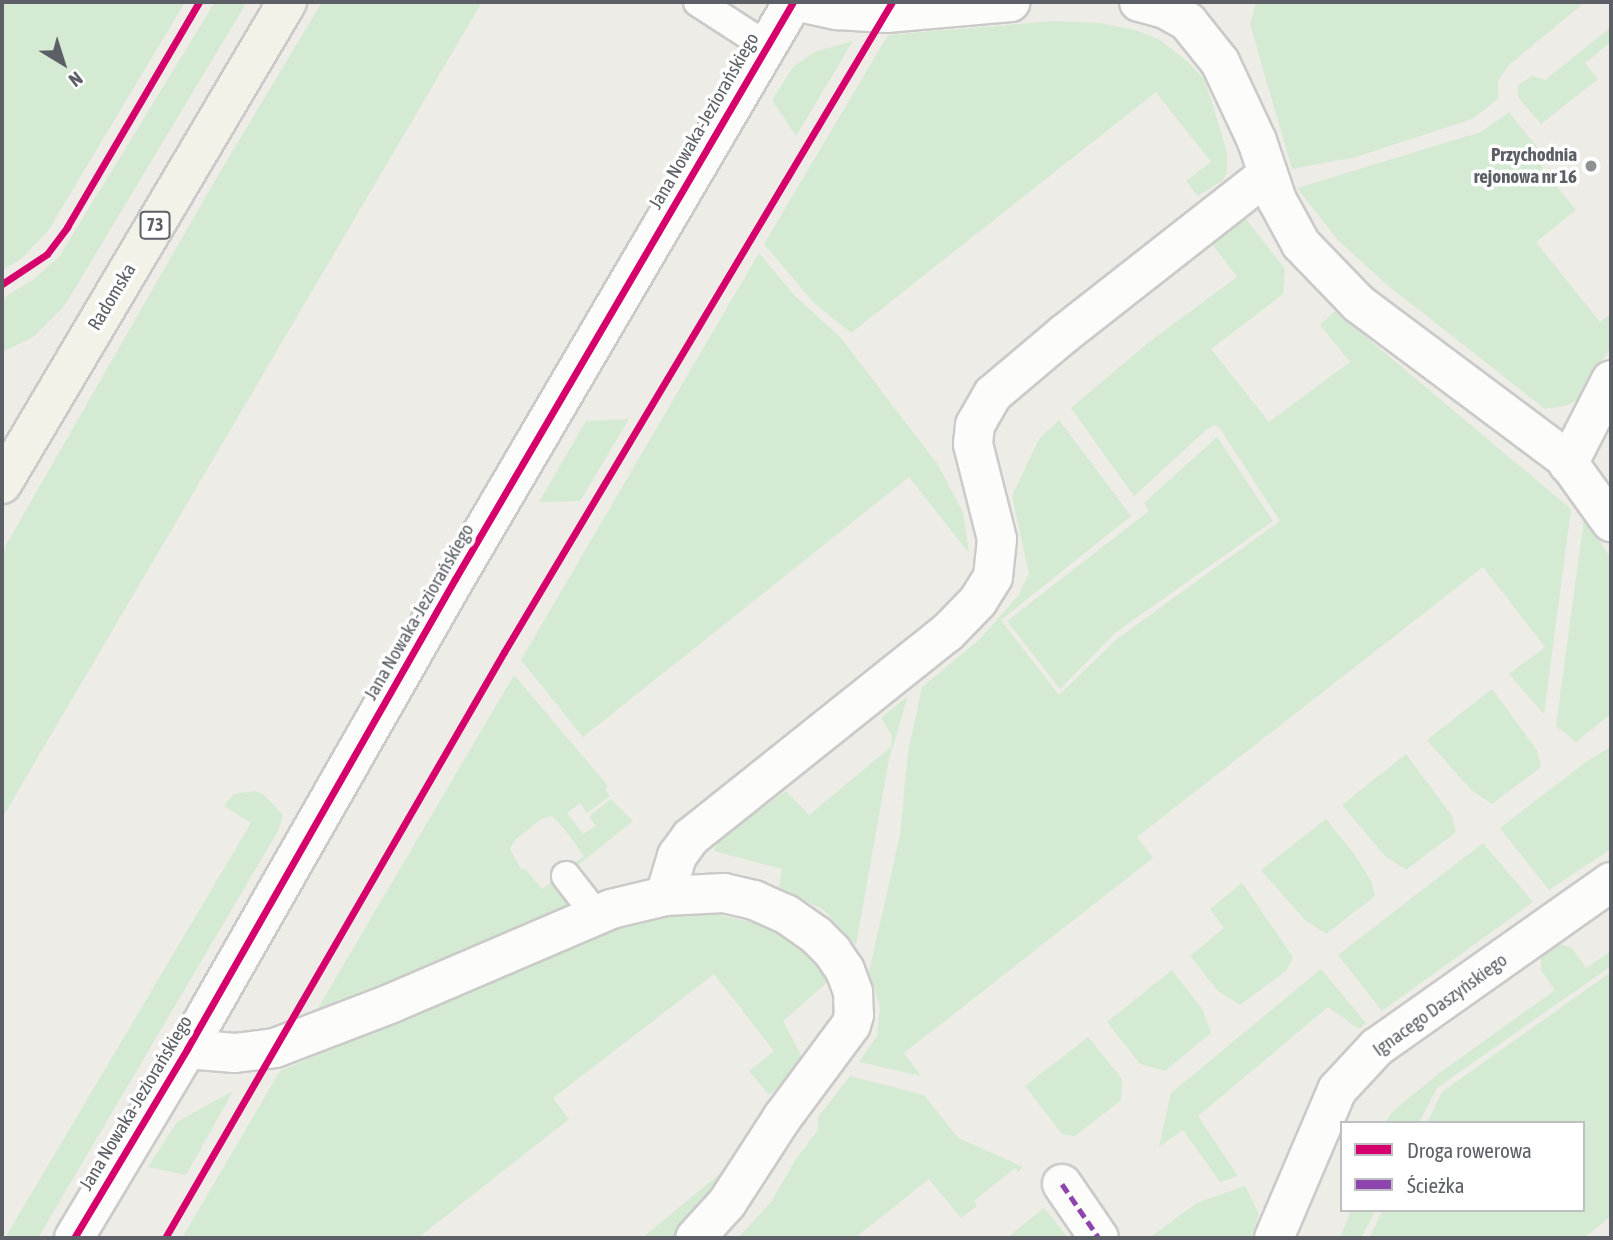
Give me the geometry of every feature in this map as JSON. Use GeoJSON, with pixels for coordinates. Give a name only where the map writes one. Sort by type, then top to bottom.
{"type":"FeatureCollection","features":[{"type":"Feature","properties":{"kind":"main road","name":"Radomska"},"geometry":{"type":"LineString","coordinates":[[2,484],[12,441],[287,2]]}},
{"type":"Feature","properties":{"kind":"street","name":"Jana Nowaka-Jeziorańskiego"},"geometry":{"type":"LineString","coordinates":[[74,1238],[187,1049],[455,579],[793,2]]}},
{"type":"Feature","properties":{"kind":"street"},"geometry":{"type":"LineString","coordinates":[[799,2],[838,10],[886,13],[1011,2]]}},
{"type":"Feature","properties":{"kind":"street"},"geometry":{"type":"LineString","coordinates":[[1139,2],[1166,9],[1188,22],[1206,43],[1242,104],[1286,222],[1301,244],[1343,289],[1568,464],[1611,522]]}},
{"type":"Feature","properties":{"kind":"street"},"geometry":{"type":"LineString","coordinates":[[665,896],[677,856],[691,837],[947,633],[978,601],[993,577],[997,538],[973,444],[975,425],[993,394],[1064,334],[1268,174]]}},
{"type":"Feature","properties":{"kind":"street"},"geometry":{"type":"LineString","coordinates":[[1568,464],[1611,380]]}},
{"type":"Feature","properties":{"kind":"street","name":"Ignacego Daszyńskiego"},"geometry":{"type":"LineString","coordinates":[[1274,1238],[1337,1090],[1377,1047],[1611,882]]}},
{"type":"Feature","properties":{"kind":"street"},"geometry":{"type":"LineString","coordinates":[[187,1049],[235,1053],[275,1048],[392,1003],[597,916],[665,896],[724,894],[754,900],[786,915],[816,935],[832,951],[845,970],[853,992],[851,1025],[782,1118],[727,1203],[695,1238]]}},
{"type":"Feature","properties":{"kind":"street"},"geometry":{"type":"LineString","coordinates":[[1062,1184],[1099,1238]]}},
{"type":"Feature","properties":{"kind":"lane"},"geometry":{"type":"LineString","coordinates":[[698,2],[766,46]]}},
{"type":"Feature","properties":{"kind":"lane"},"geometry":{"type":"LineString","coordinates":[[566,876],[597,916]]}},
{"type":"Feature","properties":{"kind":"green space"},"geometry":{"type":"Polygon","coordinates":[[[2,2],[185,2],[48,231],[22,258],[2,270],[2,2]]]}},
{"type":"Feature","properties":{"kind":"green space"},"geometry":{"type":"Polygon","coordinates":[[[215,2],[247,2],[65,305],[33,337],[2,352],[2,299],[34,279],[59,257],[215,2]]]}},
{"type":"Feature","properties":{"kind":"green space"},"geometry":{"type":"Polygon","coordinates":[[[322,2],[482,2],[2,818],[2,552],[217,177],[322,2]]]}},
{"type":"Feature","properties":{"kind":"green space"},"geometry":{"type":"Polygon","coordinates":[[[1256,2],[1585,2],[1509,65],[1498,81],[1498,99],[1472,119],[1356,157],[1292,169],[1250,24],[1256,2]]]}},
{"type":"Feature","properties":{"kind":"green space"},"geometry":{"type":"Polygon","coordinates":[[[1053,21],[1099,23],[1135,30],[1160,40],[1189,63],[1204,79],[1227,153],[1227,172],[1223,180],[1198,196],[1186,181],[1211,162],[1156,92],[851,333],[813,302],[764,244],[888,35],[1053,21]]]}},
{"type":"Feature","properties":{"kind":"green space"},"geometry":{"type":"Polygon","coordinates":[[[1611,27],[1611,42],[1585,63],[1598,79],[1541,124],[1518,97],[1518,85],[1532,76],[1545,80],[1611,27]]]}},
{"type":"Feature","properties":{"kind":"green space"},"geometry":{"type":"Polygon","coordinates":[[[853,41],[796,136],[772,100],[794,66],[814,52],[853,41]]]}},
{"type":"Feature","properties":{"kind":"green space"},"geometry":{"type":"Polygon","coordinates":[[[1509,112],[1537,147],[1543,170],[1576,210],[1536,242],[1600,322],[1611,314],[1611,347],[1578,400],[1565,406],[1545,409],[1386,284],[1338,240],[1297,188],[1481,132],[1509,112]]]}},
{"type":"Feature","properties":{"kind":"green space"},"geometry":{"type":"Polygon","coordinates":[[[1246,219],[1285,269],[1283,294],[1211,349],[1269,422],[1350,362],[1320,325],[1335,311],[1571,509],[1544,714],[1509,674],[1545,647],[1483,567],[1137,837],[1153,858],[904,1053],[921,1076],[859,1062],[877,1036],[880,1007],[869,972],[900,835],[908,753],[922,687],[979,640],[1018,596],[1029,574],[1012,496],[1039,439],[1059,420],[1131,516],[1001,620],[1059,695],[1117,639],[1280,521],[1219,427],[1214,425],[1206,430],[1134,496],[1071,408],[1149,342],[1237,277],[1210,241],[1235,223],[1246,219]]]}},
{"type":"Feature","properties":{"kind":"green space"},"geometry":{"type":"Polygon","coordinates":[[[759,253],[794,295],[841,338],[938,465],[963,512],[969,553],[909,477],[583,737],[521,660],[759,253]]]}},
{"type":"Feature","properties":{"kind":"green space"},"geometry":{"type":"Polygon","coordinates":[[[629,419],[580,501],[539,502],[586,421],[629,419]]]}},
{"type":"Feature","properties":{"kind":"green space"},"geometry":{"type":"Polygon","coordinates":[[[1217,437],[1273,521],[1115,633],[1060,689],[1007,621],[1149,511],[1144,503],[1217,437]]]}},
{"type":"Feature","properties":{"kind":"green space"},"geometry":{"type":"Polygon","coordinates":[[[1584,519],[1611,558],[1611,714],[1576,742],[1556,726],[1584,519]]]}},
{"type":"Feature","properties":{"kind":"green space"},"geometry":{"type":"Polygon","coordinates":[[[514,675],[608,786],[605,789],[610,796],[587,813],[580,803],[567,813],[583,834],[596,826],[589,816],[611,799],[633,821],[578,865],[576,862],[584,856],[566,831],[552,816],[541,819],[515,840],[510,849],[521,869],[525,869],[542,889],[557,879],[571,904],[567,910],[317,1010],[514,675]]]}},
{"type":"Feature","properties":{"kind":"green space"},"geometry":{"type":"Polygon","coordinates":[[[1492,689],[1537,750],[1541,767],[1492,804],[1471,790],[1427,740],[1492,689]]]}},
{"type":"Feature","properties":{"kind":"green space"},"geometry":{"type":"Polygon","coordinates":[[[908,696],[889,759],[856,945],[824,910],[779,889],[782,869],[714,851],[719,839],[786,791],[809,815],[891,747],[892,736],[881,718],[908,696]]]}},
{"type":"Feature","properties":{"kind":"green space"},"geometry":{"type":"Polygon","coordinates":[[[1611,747],[1611,849],[1549,890],[1500,828],[1587,761],[1611,747]]]}},
{"type":"Feature","properties":{"kind":"green space"},"geometry":{"type":"Polygon","coordinates":[[[1406,754],[1452,816],[1456,832],[1406,870],[1385,856],[1342,805],[1406,754]]]}},
{"type":"Feature","properties":{"kind":"green space"},"geometry":{"type":"Polygon","coordinates":[[[254,791],[263,794],[283,815],[278,831],[38,1238],[5,1238],[251,823],[224,806],[234,794],[254,791]]]}},
{"type":"Feature","properties":{"kind":"green space"},"geometry":{"type":"Polygon","coordinates":[[[1326,819],[1355,855],[1371,881],[1375,896],[1326,934],[1305,920],[1261,870],[1326,819]]]}},
{"type":"Feature","properties":{"kind":"green space"},"geometry":{"type":"Polygon","coordinates":[[[1483,843],[1533,902],[1382,1011],[1338,955],[1483,843]]]}},
{"type":"Feature","properties":{"kind":"green space"},"geometry":{"type":"Polygon","coordinates":[[[1242,883],[1293,957],[1287,970],[1240,1005],[1218,991],[1190,956],[1224,928],[1210,909],[1242,883]]]}},
{"type":"Feature","properties":{"kind":"green space"},"geometry":{"type":"Polygon","coordinates":[[[667,912],[719,915],[759,924],[793,939],[817,958],[830,980],[783,1021],[805,1063],[769,1095],[749,1071],[774,1051],[714,974],[553,1098],[569,1119],[418,1238],[182,1238],[280,1071],[589,939],[667,912]]]}},
{"type":"Feature","properties":{"kind":"green space"},"geometry":{"type":"Polygon","coordinates":[[[1559,944],[1572,948],[1586,968],[1611,951],[1611,966],[1437,1088],[1420,1121],[1386,1121],[1392,1112],[1438,1074],[1555,990],[1541,970],[1541,956],[1559,944]]]}},
{"type":"Feature","properties":{"kind":"green space"},"geometry":{"type":"Polygon","coordinates":[[[1321,969],[1366,1023],[1359,1029],[1328,1007],[1198,1116],[1238,1176],[1220,1182],[1183,1130],[1159,1147],[1171,1093],[1321,969]]]}},
{"type":"Feature","properties":{"kind":"green space"},"geometry":{"type":"Polygon","coordinates":[[[1172,970],[1202,1009],[1211,1033],[1165,1071],[1140,1064],[1107,1022],[1172,970]]]}},
{"type":"Feature","properties":{"kind":"green space"},"geometry":{"type":"Polygon","coordinates":[[[1611,972],[1611,1216],[1584,1238],[1369,1238],[1382,1212],[1585,1212],[1585,1121],[1428,1121],[1442,1092],[1611,972]]]}},
{"type":"Feature","properties":{"kind":"green space"},"geometry":{"type":"Polygon","coordinates":[[[1088,1037],[1122,1079],[1121,1100],[1075,1136],[1062,1134],[1025,1086],[1088,1037]]]}},
{"type":"Feature","properties":{"kind":"green space"},"geometry":{"type":"Polygon","coordinates":[[[850,1076],[924,1095],[958,1138],[1023,1167],[1018,1172],[1015,1168],[974,1201],[977,1206],[961,1218],[929,1179],[855,1238],[738,1238],[771,1202],[796,1159],[818,1130],[818,1117],[850,1076]]]}},
{"type":"Feature","properties":{"kind":"green space"},"geometry":{"type":"Polygon","coordinates":[[[233,1091],[186,1175],[148,1167],[177,1122],[233,1091]]]}},
{"type":"Feature","properties":{"kind":"green space"},"geometry":{"type":"Polygon","coordinates":[[[739,1158],[696,1219],[675,1238],[642,1238],[739,1158]]]}},
{"type":"Feature","properties":{"kind":"green space"},"geometry":{"type":"Polygon","coordinates":[[[1245,1186],[1259,1214],[1251,1238],[1149,1238],[1197,1203],[1245,1186]]]}},
{"type":"Feature","properties":{"kind":"green space"},"geometry":{"type":"Polygon","coordinates":[[[1044,1208],[1068,1238],[1008,1237],[1044,1208]]]}},
{"type":"Feature","properties":{"kind":"green space"},"geometry":{"type":"Polygon","coordinates":[[[1350,1212],[1375,1212],[1361,1238],[1340,1238],[1350,1212]]]}},
{"type":"Feature","properties":{"kind":"marked path"},"geometry":{"type":"LineString","coordinates":[[1062,1184],[1099,1238]]}},
{"type":"Feature","properties":{"kind":"cycle path"},"geometry":{"type":"LineString","coordinates":[[2,284],[47,254],[67,227],[199,2]]}},
{"type":"Feature","properties":{"kind":"cycle path"},"geometry":{"type":"LineString","coordinates":[[74,1238],[187,1049],[455,579],[793,2]]}},
{"type":"Feature","properties":{"kind":"cycle path"},"geometry":{"type":"LineString","coordinates":[[165,1238],[504,652],[892,2]]}},
{"type":"Feature","properties":{"kind":"place","name":"Przychodnia rejonowa nr 16"},"geometry":{"type":"Point","coordinates":[1591,166]}}]}
